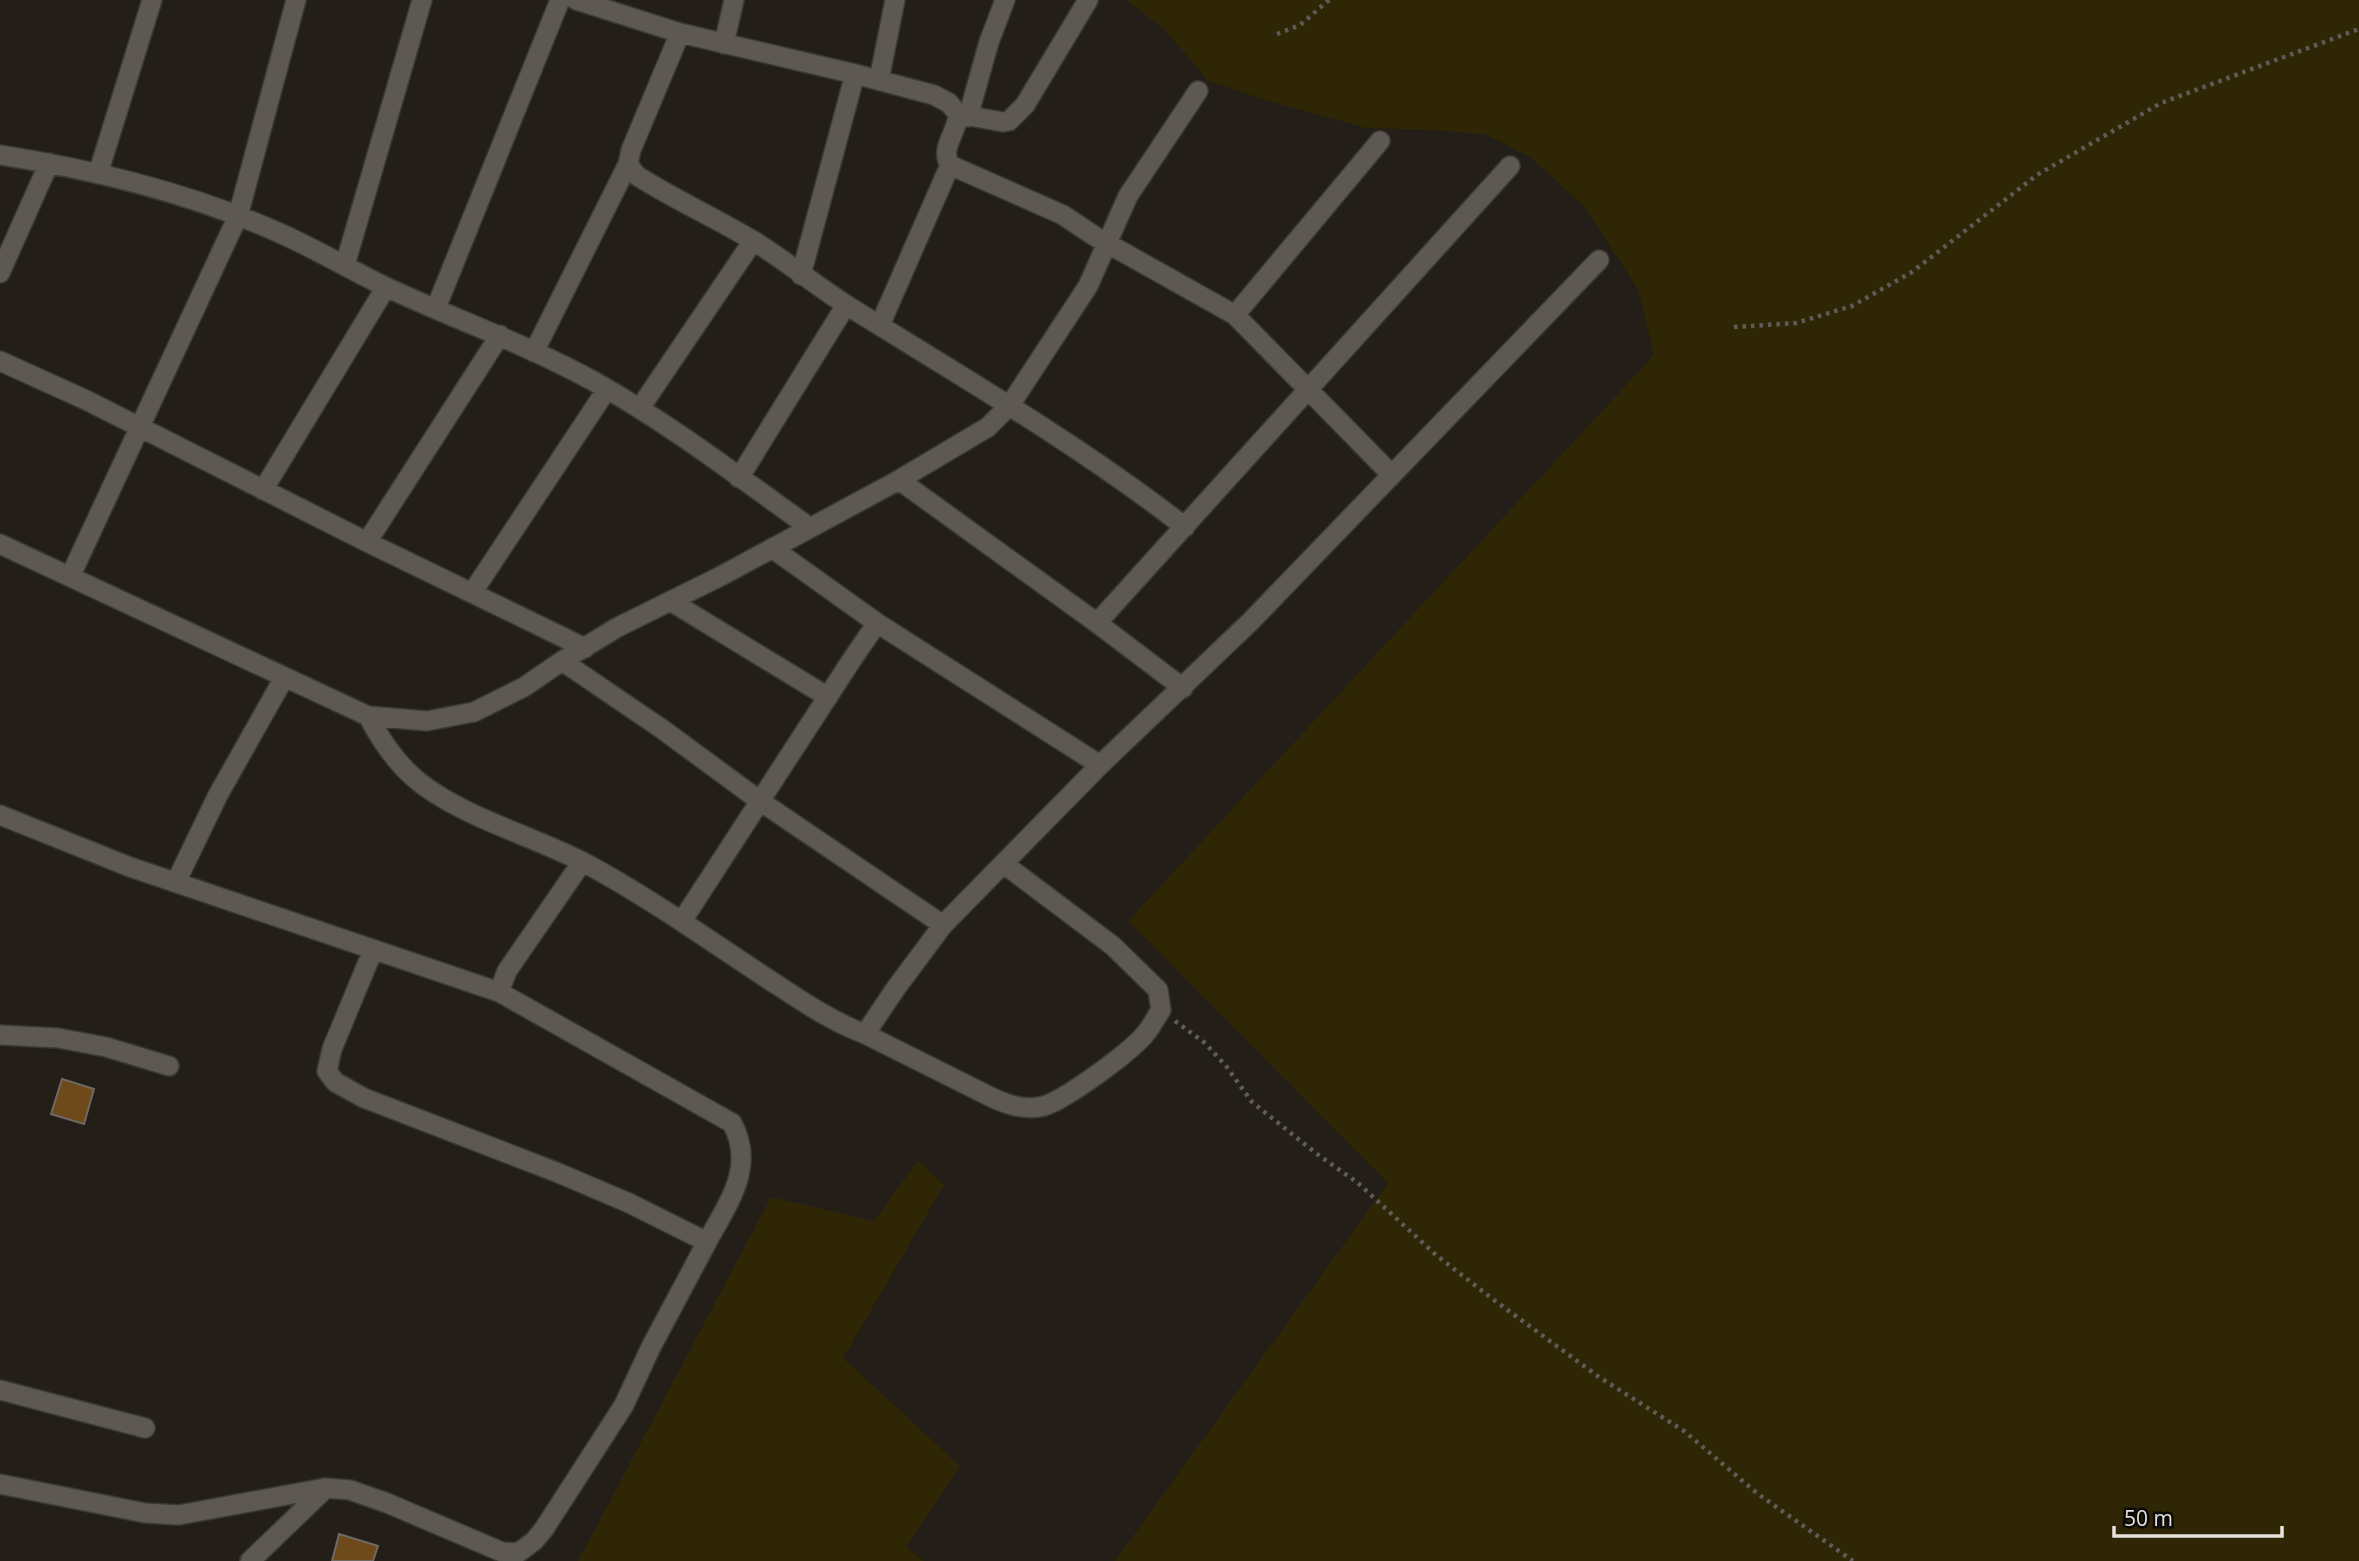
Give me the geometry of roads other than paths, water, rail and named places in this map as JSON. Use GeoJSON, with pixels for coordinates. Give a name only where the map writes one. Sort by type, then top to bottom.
{"type":"FeatureCollection","features":[{"type":"Feature","properties":{"kind":"street"},"geometry":{"type":"LineString","coordinates":[[98,174],[152,0]]}},
{"type":"Feature","properties":{"kind":"street"},"geometry":{"type":"LineString","coordinates":[[70,577],[238,216],[296,0]]}},
{"type":"Feature","properties":{"kind":"street"},"geometry":{"type":"LineString","coordinates":[[345,265],[422,0]]}},
{"type":"Feature","properties":{"kind":"street"},"geometry":{"type":"LineString","coordinates":[[436,308],[560,0]]}},
{"type":"Feature","properties":{"kind":"street"},"geometry":{"type":"LineString","coordinates":[[576,0],[680,33],[934,95],[949,103],[963,116],[1003,122],[1016,116],[1025,105],[1088,0]]}},
{"type":"Feature","properties":{"kind":"street"},"geometry":{"type":"LineString","coordinates":[[724,44],[734,0]]}},
{"type":"Feature","properties":{"kind":"street"},"geometry":{"type":"LineString","coordinates":[[879,80],[895,0]]}},
{"type":"Feature","properties":{"kind":"street"},"geometry":{"type":"LineString","coordinates":[[1004,0],[963,116],[958,121],[946,152],[950,165],[1063,215],[1108,244],[1236,315],[1391,474]]}},
{"type":"Feature","properties":{"kind":"street"},"geometry":{"type":"LineString","coordinates":[[534,352],[628,164],[631,150],[680,33]]}},
{"type":"Feature","properties":{"kind":"street"},"geometry":{"type":"LineString","coordinates":[[801,275],[855,74]]}},
{"type":"Feature","properties":{"kind":"street"},"geometry":{"type":"LineString","coordinates":[[0,544],[368,716],[428,721],[474,712],[524,687],[618,627],[672,602],[899,480],[988,426],[1010,405],[1088,286],[1128,196],[1198,91]]}},
{"type":"Feature","properties":{"kind":"street"},"geometry":{"type":"LineString","coordinates":[[1236,315],[1380,141]]}},
{"type":"Feature","properties":{"kind":"street"},"geometry":{"type":"LineString","coordinates":[[0,155],[75,167],[167,192],[238,216],[283,235],[386,287],[500,335],[607,389],[640,408],[809,527]]}},
{"type":"Feature","properties":{"kind":"street"},"geometry":{"type":"LineString","coordinates":[[0,273],[49,163]]}},
{"type":"Feature","properties":{"kind":"street"},"geometry":{"type":"LineString","coordinates":[[628,164],[636,175],[660,191],[753,240],[846,305],[1010,405],[1110,470],[1185,527]]}},
{"type":"Feature","properties":{"kind":"street"},"geometry":{"type":"LineString","coordinates":[[880,325],[950,165]]}},
{"type":"Feature","properties":{"kind":"street"},"geometry":{"type":"LineString","coordinates":[[1097,623],[1510,166]]}},
{"type":"Feature","properties":{"kind":"street"},"geometry":{"type":"LineString","coordinates":[[640,408],[753,240]]}},
{"type":"Feature","properties":{"kind":"street"},"geometry":{"type":"LineString","coordinates":[[865,1034],[943,925],[1100,765],[1251,621],[1599,260]]}},
{"type":"Feature","properties":{"kind":"street"},"geometry":{"type":"LineString","coordinates":[[263,491],[386,287]]}},
{"type":"Feature","properties":{"kind":"street"},"geometry":{"type":"LineString","coordinates":[[739,478],[846,305]]}},
{"type":"Feature","properties":{"kind":"street"},"geometry":{"type":"LineString","coordinates":[[367,542],[500,335]]}},
{"type":"Feature","properties":{"kind":"street"},"geometry":{"type":"LineString","coordinates":[[0,360],[585,648]]}},
{"type":"Feature","properties":{"kind":"street"},"geometry":{"type":"LineString","coordinates":[[472,593],[607,389]]}},
{"type":"Feature","properties":{"kind":"street"},"geometry":{"type":"LineString","coordinates":[[899,480],[1183,688]]}},
{"type":"Feature","properties":{"kind":"street"},"geometry":{"type":"LineString","coordinates":[[772,548],[877,624],[1100,765]]}},
{"type":"Feature","properties":{"kind":"street"},"geometry":{"type":"LineString","coordinates":[[672,602],[828,697]]}},
{"type":"Feature","properties":{"kind":"street"},"geometry":{"type":"LineString","coordinates":[[682,921],[877,624]]}},
{"type":"Feature","properties":{"kind":"street"},"geometry":{"type":"LineString","coordinates":[[562,661],[662,729],[760,801],[943,925]]}},
{"type":"Feature","properties":{"kind":"street"},"geometry":{"type":"LineString","coordinates":[[176,882],[218,795],[284,678]]}},
{"type":"Feature","properties":{"kind":"street"},"geometry":{"type":"LineString","coordinates":[[368,716],[384,745],[408,773],[433,793],[582,862],[682,921],[805,1004],[1008,1105],[1027,1108],[1044,1106],[1103,1070],[1146,1033],[1161,1010],[1158,990],[1113,946],[1004,864]]}},
{"type":"Feature","properties":{"kind":"street"},"geometry":{"type":"LineString","coordinates":[[0,815],[176,882],[499,992],[732,1123],[739,1137],[741,1177],[651,1347],[624,1405],[544,1529],[519,1553],[502,1552],[350,1490],[325,1488],[179,1515],[145,1513],[0,1484]]}},
{"type":"Feature","properties":{"kind":"street"},"geometry":{"type":"LineString","coordinates":[[499,992],[507,971],[582,862]]}},
{"type":"Feature","properties":{"kind":"street"},"geometry":{"type":"LineString","coordinates":[[373,950],[332,1049],[327,1071],[335,1082],[364,1098],[629,1203],[707,1242]]}},
{"type":"Feature","properties":{"kind":"street"},"geometry":{"type":"LineString","coordinates":[[0,1035],[58,1038],[106,1047],[169,1066]]}},
{"type":"Feature","properties":{"kind":"street"},"geometry":{"type":"LineString","coordinates":[[0,1390],[145,1428]]}},
{"type":"Feature","properties":{"kind":"street"},"geometry":{"type":"LineString","coordinates":[[250,1561],[325,1488]]}}]}
